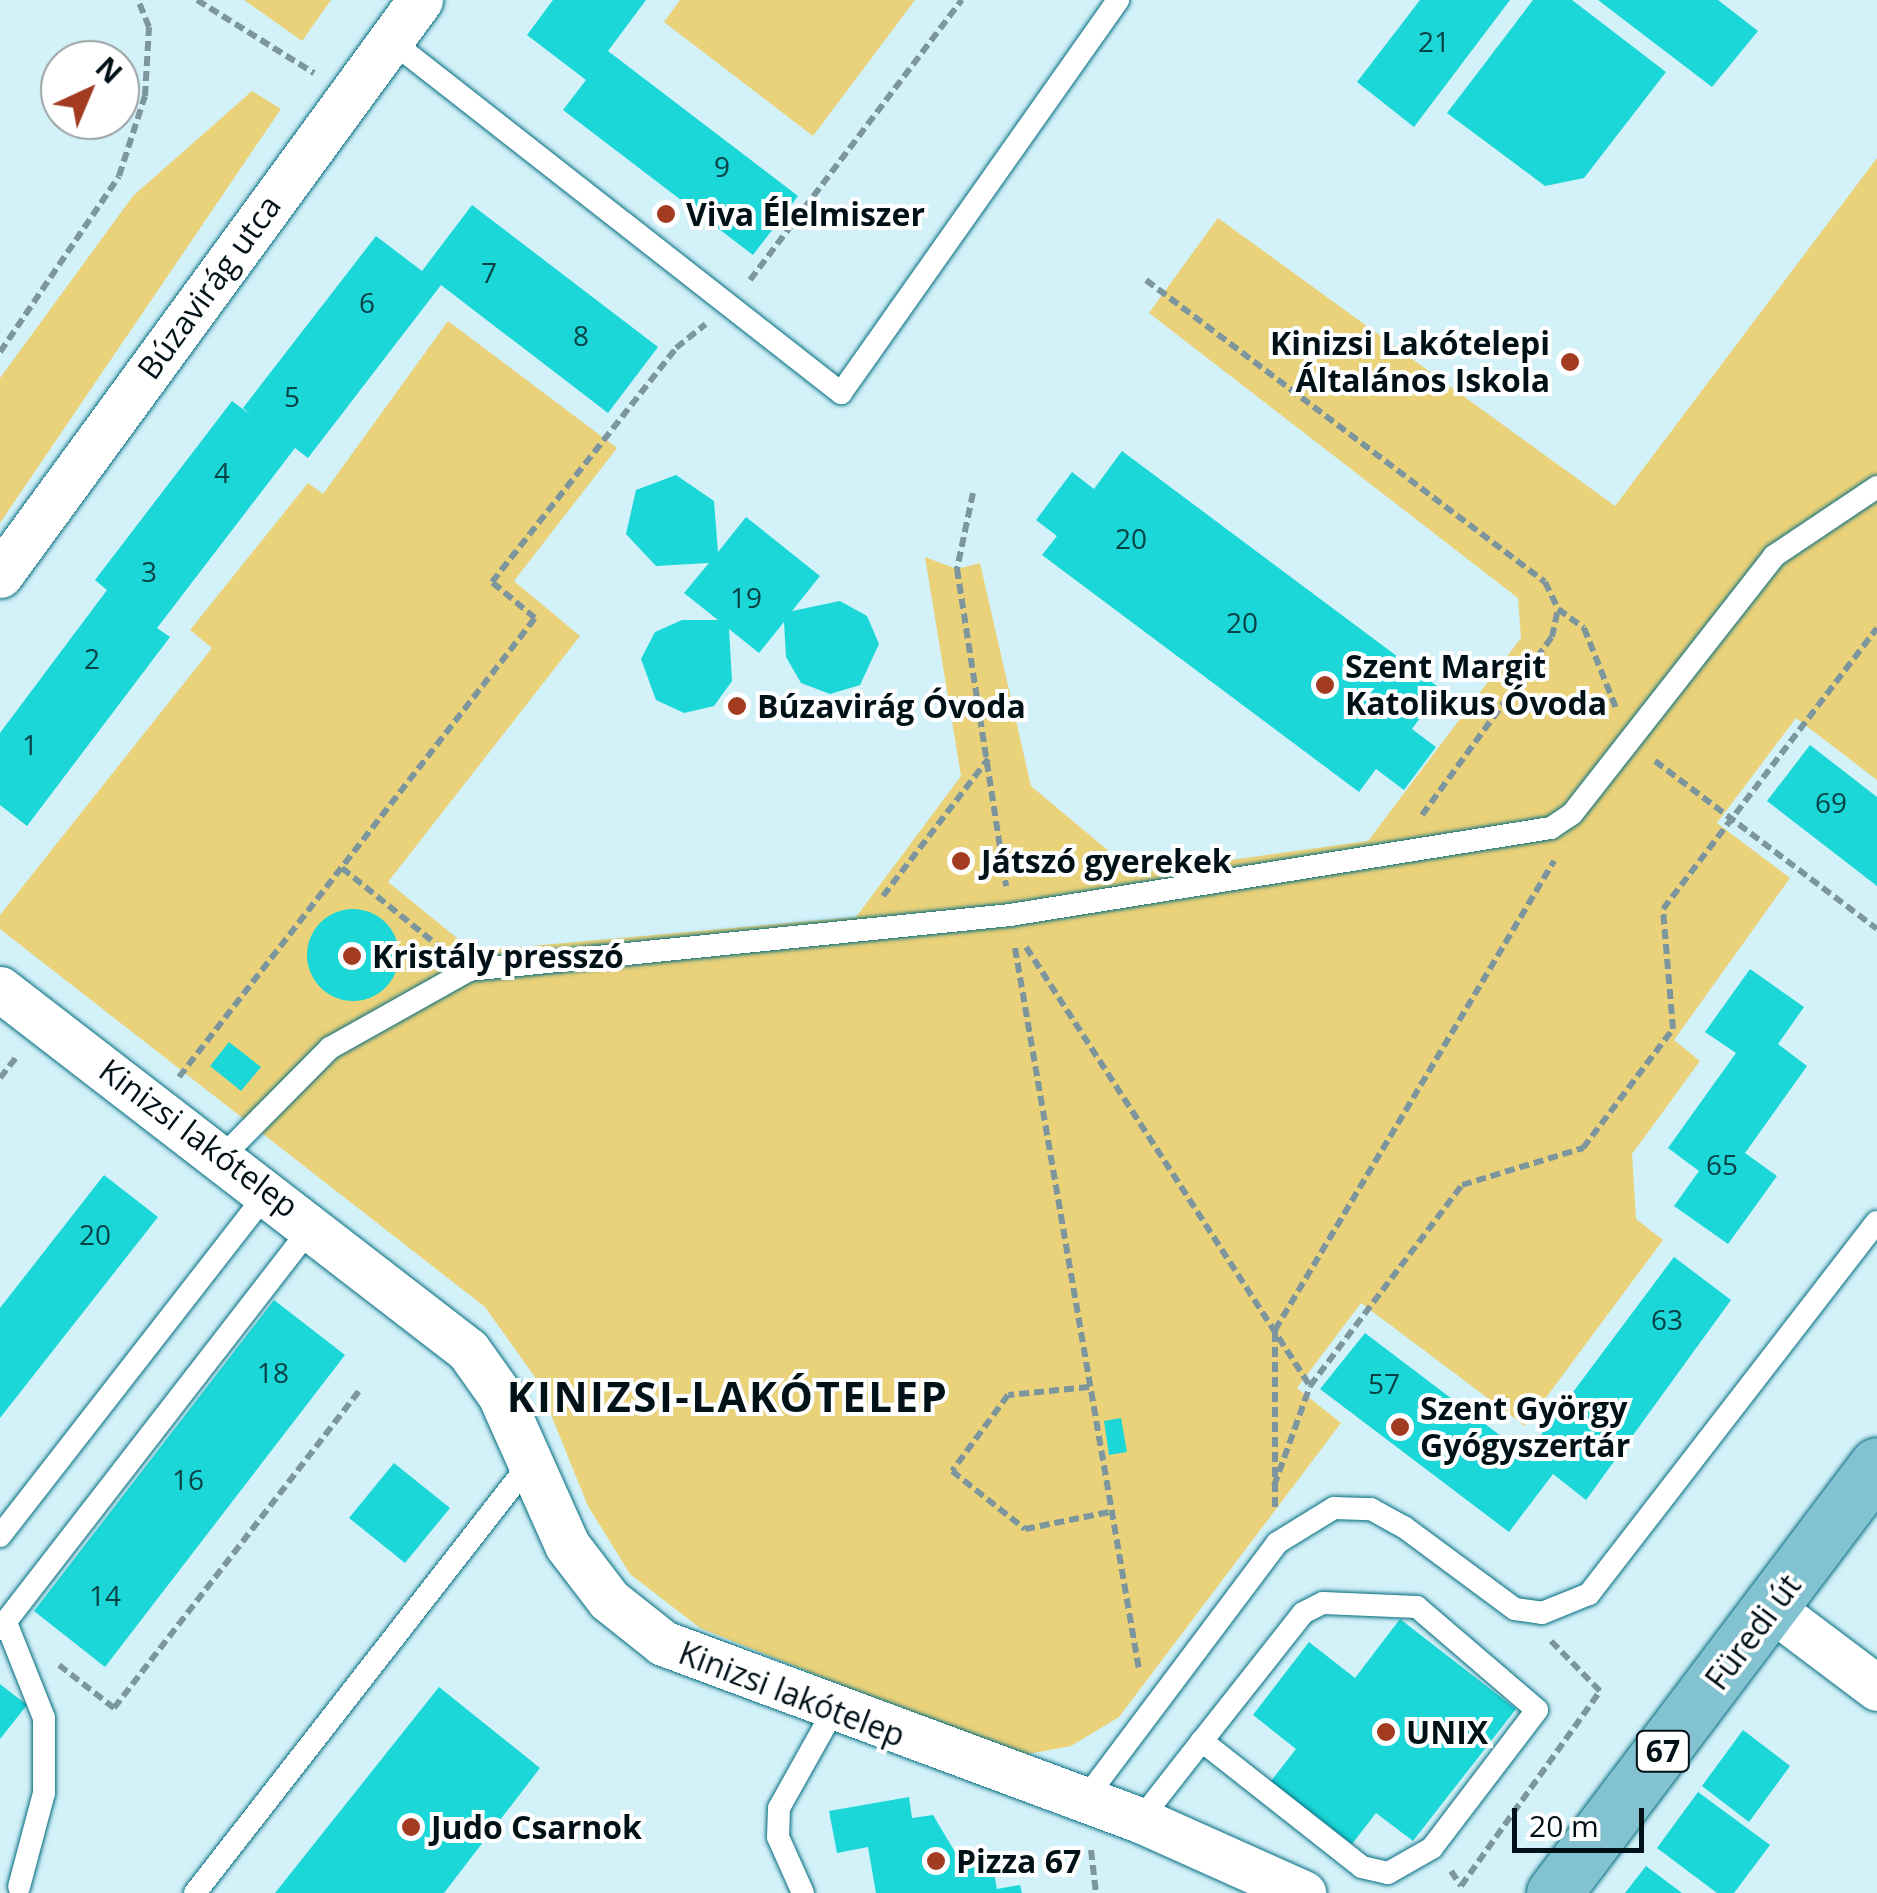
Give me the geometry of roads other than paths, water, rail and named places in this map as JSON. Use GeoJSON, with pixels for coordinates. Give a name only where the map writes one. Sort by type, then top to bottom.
{"type":"FeatureCollection","features":[{"type":"Feature","properties":{"kind":"main road","name":"Füredi út"},"geometry":{"type":"LineString","coordinates":[[1554,1893],[1877,1465]]}},
{"type":"Feature","properties":{"kind":"street","name":"Búzavirág utca"},"geometry":{"type":"LineString","coordinates":[[0,575],[420,0]]}},
{"type":"Feature","properties":{"kind":"street","name":"Kinizsi lakótelep"},"geometry":{"type":"LineString","coordinates":[[0,989],[313,1225],[468,1350],[530,1463],[567,1545],[609,1600],[663,1644],[832,1713],[1140,1820],[1303,1893]]}},
{"type":"Feature","properties":{"kind":"street"},"geometry":{"type":"LineString","coordinates":[[1771,1608],[1877,1688]]}},
{"type":"Feature","properties":{"kind":"lane"},"geometry":{"type":"LineString","coordinates":[[390,40],[841,394],[1118,0]]}},
{"type":"Feature","properties":{"kind":"lane"},"geometry":{"type":"LineString","coordinates":[[223,1156],[330,1048],[470,970],[1011,920],[1528,837],[1572,814],[1774,556],[1877,486]]}},
{"type":"Feature","properties":{"kind":"lane"},"geometry":{"type":"LineString","coordinates":[[0,1536],[268,1192]]}},
{"type":"Feature","properties":{"kind":"lane"},"geometry":{"type":"LineString","coordinates":[[1085,1799],[1277,1543],[1334,1508],[1371,1509],[1516,1609],[1542,1612],[1589,1594],[1877,1222]]}},
{"type":"Feature","properties":{"kind":"lane"},"geometry":{"type":"LineString","coordinates":[[20,1886],[44,1793],[44,1718],[3,1627],[313,1225]]}},
{"type":"Feature","properties":{"kind":"lane"},"geometry":{"type":"LineString","coordinates":[[195,1893],[530,1463]]}},
{"type":"Feature","properties":{"kind":"lane"},"geometry":{"type":"LineString","coordinates":[[1140,1820],[1202,1741],[1303,1613],[1358,1601],[1417,1606],[1537,1710],[1434,1846],[1413,1866],[1362,1867],[1202,1741]]}},
{"type":"Feature","properties":{"kind":"lane"},"geometry":{"type":"LineString","coordinates":[[802,1893],[778,1837],[779,1808],[832,1713]]}},
{"type":"Feature","properties":{"kind":"place","name":"Viva Élelmiszer"},"geometry":{"type":"Point","coordinates":[666,214]}},
{"type":"Feature","properties":{"kind":"place","name":"Kinizsi Lakótelepi Általános Iskola"},"geometry":{"type":"Point","coordinates":[1570,362]}},
{"type":"Feature","properties":{"kind":"place","name":"Szent Margit Katolikus Óvoda"},"geometry":{"type":"Point","coordinates":[1325,685]}},
{"type":"Feature","properties":{"kind":"place","name":"Búzavirág Óvoda"},"geometry":{"type":"Point","coordinates":[737,706]}},
{"type":"Feature","properties":{"kind":"place","name":"Játszó gyerekek"},"geometry":{"type":"Point","coordinates":[961,861]}},
{"type":"Feature","properties":{"kind":"place","name":"Kristály presszó"},"geometry":{"type":"Point","coordinates":[352,956]}},
{"type":"Feature","properties":{"kind":"place","name":"Szent György Gyógyszertár"},"geometry":{"type":"Point","coordinates":[1400,1427]}},
{"type":"Feature","properties":{"kind":"place","name":"UNIX"},"geometry":{"type":"Point","coordinates":[1386,1732]}},
{"type":"Feature","properties":{"kind":"place","name":"Judo Csarnok"},"geometry":{"type":"Point","coordinates":[411,1827]}},
{"type":"Feature","properties":{"kind":"place","name":"Pizza 67"},"geometry":{"type":"Point","coordinates":[936,1861]}},
{"type":"Feature","properties":{"kind":"district","name":"KINIZSI-LAKÓTELEP"},"geometry":{"type":"Point","coordinates":[728,1396]}}]}
